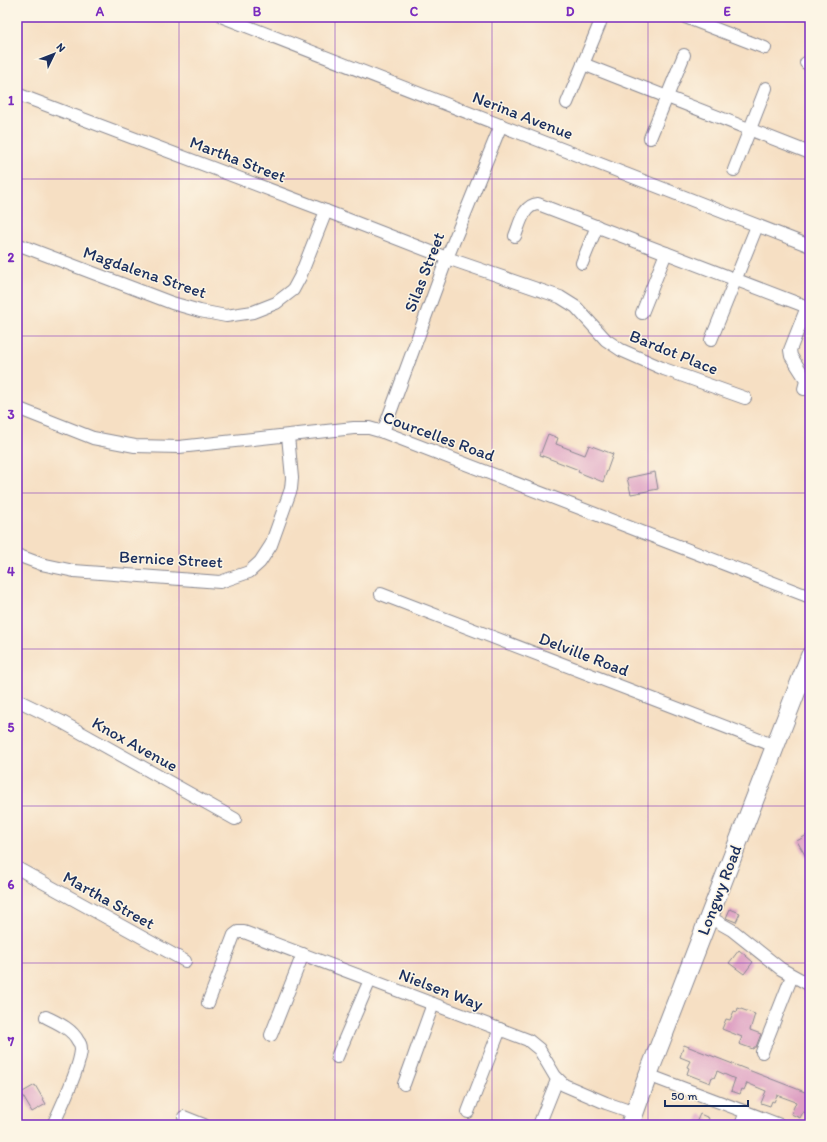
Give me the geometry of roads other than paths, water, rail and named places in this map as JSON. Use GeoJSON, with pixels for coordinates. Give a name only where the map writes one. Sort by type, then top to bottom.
{"type":"FeatureCollection","features":[{"type":"Feature","properties":{"kind":"street","name":"Nerina Avenue"},"geometry":{"type":"LineString","coordinates":[[223,17],[810,246]]}},
{"type":"Feature","properties":{"kind":"street"},"geometry":{"type":"LineString","coordinates":[[685,17],[765,48]]}},
{"type":"Feature","properties":{"kind":"street"},"geometry":{"type":"LineString","coordinates":[[567,102],[600,23]]}},
{"type":"Feature","properties":{"kind":"street"},"geometry":{"type":"LineString","coordinates":[[650,138],[684,55]]}},
{"type":"Feature","properties":{"kind":"street"},"geometry":{"type":"LineString","coordinates":[[583,64],[810,153]]}},
{"type":"Feature","properties":{"kind":"street"},"geometry":{"type":"LineString","coordinates":[[734,170],[766,88]]}},
{"type":"Feature","properties":{"kind":"street","name":"Martha Street"},"geometry":{"type":"LineString","coordinates":[[17,94],[326,210],[446,258]]}},
{"type":"Feature","properties":{"kind":"street","name":"Silas Street"},"geometry":{"type":"LineString","coordinates":[[383,432],[446,258],[501,125]]}},
{"type":"Feature","properties":{"kind":"street"},"geometry":{"type":"LineString","coordinates":[[515,236],[526,210],[533,204],[538,204],[808,308],[790,350],[791,356],[805,378],[806,384],[804,389]]}},
{"type":"Feature","properties":{"kind":"street","name":"Magdalena Street"},"geometry":{"type":"LineString","coordinates":[[17,244],[172,303],[200,311],[226,316],[253,312],[276,303],[293,290],[300,277],[326,210]]}},
{"type":"Feature","properties":{"kind":"street"},"geometry":{"type":"LineString","coordinates":[[582,263],[597,226]]}},
{"type":"Feature","properties":{"kind":"street"},"geometry":{"type":"LineString","coordinates":[[711,340],[757,226]]}},
{"type":"Feature","properties":{"kind":"street"},"geometry":{"type":"LineString","coordinates":[[642,313],[666,253]]}},
{"type":"Feature","properties":{"kind":"street","name":"Bardot Place"},"geometry":{"type":"LineString","coordinates":[[446,258],[560,297],[576,307],[606,340],[621,350],[664,369],[745,398]]}},
{"type":"Feature","properties":{"kind":"street","name":"Courcelles Road"},"geometry":{"type":"LineString","coordinates":[[17,408],[93,438],[135,446],[179,447],[354,428],[368,428],[383,432],[810,597]]}},
{"type":"Feature","properties":{"kind":"street","name":"Bernice Street"},"geometry":{"type":"LineString","coordinates":[[17,555],[41,564],[74,570],[220,582],[249,572],[260,562],[271,545],[291,489],[292,478],[288,436]]}},
{"type":"Feature","properties":{"kind":"street","name":"Delville Road"},"geometry":{"type":"LineString","coordinates":[[381,594],[775,746]]}},
{"type":"Feature","properties":{"kind":"street","name":"Longwy Road"},"geometry":{"type":"LineString","coordinates":[[632,1119],[810,656]]}},
{"type":"Feature","properties":{"kind":"street","name":"Knox Avenue"},"geometry":{"type":"LineString","coordinates":[[17,700],[62,722],[235,819]]}},
{"type":"Feature","properties":{"kind":"street","name":"Martha Street"},"geometry":{"type":"LineString","coordinates":[[17,868],[185,961]]}},
{"type":"Feature","properties":{"kind":"street"},"geometry":{"type":"LineString","coordinates":[[709,917],[732,930],[780,969],[810,985]]}},
{"type":"Feature","properties":{"kind":"street","name":"Nielsen Way"},"geometry":{"type":"LineString","coordinates":[[208,1003],[234,935],[238,932],[244,932],[528,1040],[537,1046],[557,1080],[569,1088],[606,1103],[632,1119]]}},
{"type":"Feature","properties":{"kind":"street"},"geometry":{"type":"LineString","coordinates":[[271,1035],[303,954]]}},
{"type":"Feature","properties":{"kind":"street"},"geometry":{"type":"LineString","coordinates":[[762,1052],[792,976]]}},
{"type":"Feature","properties":{"kind":"street"},"geometry":{"type":"LineString","coordinates":[[337,1057],[370,980]]}},
{"type":"Feature","properties":{"kind":"street"},"geometry":{"type":"LineString","coordinates":[[404,1084],[433,1004]]}},
{"type":"Feature","properties":{"kind":"street"},"geometry":{"type":"LineString","coordinates":[[46,1017],[65,1027],[72,1033],[78,1039],[81,1050],[73,1078],[53,1125]]}},
{"type":"Feature","properties":{"kind":"street"},"geometry":{"type":"LineString","coordinates":[[468,1112],[500,1029]]}},
{"type":"Feature","properties":{"kind":"street"},"geometry":{"type":"LineString","coordinates":[[648,1075],[780,1125]]}},
{"type":"Feature","properties":{"kind":"street"},"geometry":{"type":"LineString","coordinates":[[539,1125],[557,1080]]}},
{"type":"Feature","properties":{"kind":"street"},"geometry":{"type":"LineString","coordinates":[[741,1125],[746,1112]]}},
{"type":"Feature","properties":{"kind":"street"},"geometry":{"type":"LineString","coordinates":[[184,1117],[204,1125]]}}]}
